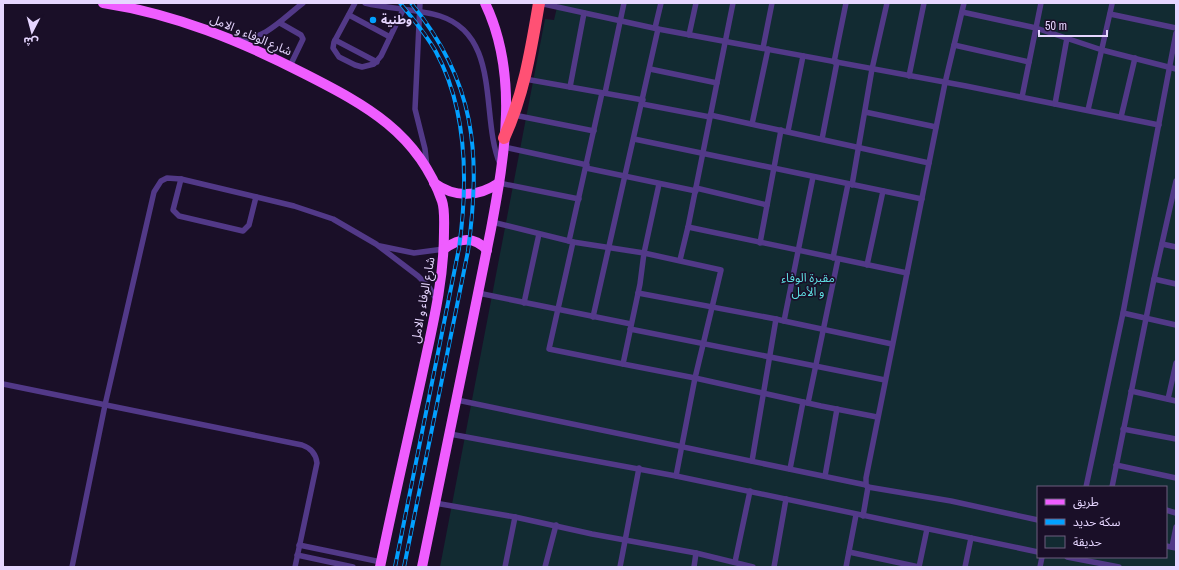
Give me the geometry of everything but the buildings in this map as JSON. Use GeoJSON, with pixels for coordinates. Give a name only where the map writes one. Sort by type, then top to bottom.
{"type":"FeatureCollection","features":[{"type":"Feature","properties":{"kind":"highway"},"geometry":{"type":"LineString","coordinates":[[504,142],[525,79],[539,3]]}},
{"type":"Feature","properties":{"kind":"main road","name":"شارع الوفاء و الامل"},"geometry":{"type":"LineString","coordinates":[[103,3],[169,17],[234,40],[290,66],[359,102],[382,118],[412,148],[434,183],[443,204],[444,249],[437,304],[381,564]]}},
{"type":"Feature","properties":{"kind":"main road"},"geometry":{"type":"LineString","coordinates":[[422,567],[487,250],[499,183],[504,142],[506,96],[504,60],[496,30],[485,3]]}},
{"type":"Feature","properties":{"kind":"main road"},"geometry":{"type":"LineString","coordinates":[[434,183],[446,190],[466,194],[480,192],[499,183]]}},
{"type":"Feature","properties":{"kind":"main road"},"geometry":{"type":"LineString","coordinates":[[444,249],[456,241],[465,239],[475,241],[487,250]]}},
{"type":"Feature","properties":{"kind":"lane"},"geometry":{"type":"LineString","coordinates":[[234,40],[259,36],[280,23],[303,3]]}},
{"type":"Feature","properties":{"kind":"lane"},"geometry":{"type":"LineString","coordinates":[[355,3],[335,40],[333,48],[339,57],[362,67],[370,66],[377,62],[403,10]]}},
{"type":"Feature","properties":{"kind":"lane"},"geometry":{"type":"LineString","coordinates":[[365,3],[434,14],[450,20],[463,29],[477,48],[488,93],[493,142],[501,168]]}},
{"type":"Feature","properties":{"kind":"lane"},"geometry":{"type":"LineString","coordinates":[[420,3],[418,61],[414,109],[425,149],[427,170]]}},
{"type":"Feature","properties":{"kind":"lane"},"geometry":{"type":"LineString","coordinates":[[539,3],[656,29],[1022,97],[1159,125]]}},
{"type":"Feature","properties":{"kind":"lane"},"geometry":{"type":"LineString","coordinates":[[624,3],[586,166],[549,349],[695,378],[877,417]]}},
{"type":"Feature","properties":{"kind":"lane"},"geometry":{"type":"LineString","coordinates":[[593,317],[608,247],[643,102],[661,3]]}},
{"type":"Feature","properties":{"kind":"lane"},"geometry":{"type":"LineString","coordinates":[[689,35],[696,3]]}},
{"type":"Feature","properties":{"kind":"lane"},"geometry":{"type":"LineString","coordinates":[[680,260],[696,190],[734,3]]}},
{"type":"Feature","properties":{"kind":"lane"},"geometry":{"type":"LineString","coordinates":[[752,124],[772,3]]}},
{"type":"Feature","properties":{"kind":"lane"},"geometry":{"type":"LineString","coordinates":[[822,139],[846,3]]}},
{"type":"Feature","properties":{"kind":"lane"},"geometry":{"type":"LineString","coordinates":[[790,469],[816,366],[850,184],[859,148],[872,69],[887,3]]}},
{"type":"Feature","properties":{"kind":"lane"},"geometry":{"type":"LineString","coordinates":[[909,76],[924,3]]}},
{"type":"Feature","properties":{"kind":"lane"},"geometry":{"type":"LineString","coordinates":[[846,567],[867,486],[877,417],[945,83],[964,3]]}},
{"type":"Feature","properties":{"kind":"lane"},"geometry":{"type":"LineString","coordinates":[[1022,97],[1041,3]]}},
{"type":"Feature","properties":{"kind":"lane"},"geometry":{"type":"LineString","coordinates":[[1088,110],[1110,14],[1110,3]]}},
{"type":"Feature","properties":{"kind":"lane"},"geometry":{"type":"LineString","coordinates":[[962,12],[1036,28],[1102,50],[1176,69]]}},
{"type":"Feature","properties":{"kind":"lane"},"geometry":{"type":"LineString","coordinates":[[570,87],[584,13]]}},
{"type":"Feature","properties":{"kind":"lane"},"geometry":{"type":"LineString","coordinates":[[1110,14],[1176,28]]}},
{"type":"Feature","properties":{"kind":"lane"},"geometry":{"type":"LineString","coordinates":[[349,15],[390,37]]}},
{"type":"Feature","properties":{"kind":"lane"},"geometry":{"type":"LineString","coordinates":[[280,23],[302,36],[303,39],[290,66]]}},
{"type":"Feature","properties":{"kind":"lane"},"geometry":{"type":"LineString","coordinates":[[1086,486],[1123,313],[1176,34]]}},
{"type":"Feature","properties":{"kind":"lane"},"geometry":{"type":"LineString","coordinates":[[1055,104],[1067,38]]}},
{"type":"Feature","properties":{"kind":"lane"},"geometry":{"type":"LineString","coordinates":[[335,40],[377,62]]}},
{"type":"Feature","properties":{"kind":"lane"},"geometry":{"type":"LineString","coordinates":[[954,45],[1029,62]]}},
{"type":"Feature","properties":{"kind":"lane"},"geometry":{"type":"LineString","coordinates":[[788,132],[803,56]]}},
{"type":"Feature","properties":{"kind":"lane"},"geometry":{"type":"LineString","coordinates":[[1121,117],[1135,58]]}},
{"type":"Feature","properties":{"kind":"lane"},"geometry":{"type":"LineString","coordinates":[[650,69],[717,83]]}},
{"type":"Feature","properties":{"kind":"lane"},"geometry":{"type":"LineString","coordinates":[[525,79],[604,93],[929,163]]}},
{"type":"Feature","properties":{"kind":"lane"},"geometry":{"type":"LineString","coordinates":[[865,112],[936,127]]}},
{"type":"Feature","properties":{"kind":"lane"},"geometry":{"type":"LineString","coordinates":[[514,115],[594,131]]}},
{"type":"Feature","properties":{"kind":"lane"},"geometry":{"type":"LineString","coordinates":[[760,242],[781,130]]}},
{"type":"Feature","properties":{"kind":"lane"},"geometry":{"type":"LineString","coordinates":[[634,139],[922,199]]}},
{"type":"Feature","properties":{"kind":"lane"},"geometry":{"type":"LineString","coordinates":[[504,142],[625,176],[767,204]]}},
{"type":"Feature","properties":{"kind":"lane"},"geometry":{"type":"LineString","coordinates":[[784,320],[813,177]]}},
{"type":"Feature","properties":{"kind":"lane"},"geometry":{"type":"LineString","coordinates":[[72,567],[104,405],[154,192],[161,181],[167,178],[181,179],[294,206],[344,224],[376,244],[424,281],[432,292],[437,304]]}},
{"type":"Feature","properties":{"kind":"lane"},"geometry":{"type":"LineString","coordinates":[[181,179],[174,210],[178,216],[243,231],[249,225],[256,197]]}},
{"type":"Feature","properties":{"kind":"lane"},"geometry":{"type":"LineString","coordinates":[[1112,486],[1154,279],[1162,244],[1173,209],[1176,181]]}},
{"type":"Feature","properties":{"kind":"lane"},"geometry":{"type":"LineString","coordinates":[[499,183],[579,199]]}},
{"type":"Feature","properties":{"kind":"lane"},"geometry":{"type":"LineString","coordinates":[[623,364],[638,293],[644,253],[660,184]]}},
{"type":"Feature","properties":{"kind":"lane"},"geometry":{"type":"LineString","coordinates":[[867,265],[883,191]]}},
{"type":"Feature","properties":{"kind":"lane"},"geometry":{"type":"LineString","coordinates":[[492,222],[571,241],[644,253],[721,270],[695,378],[676,476]]}},
{"type":"Feature","properties":{"kind":"lane"},"geometry":{"type":"LineString","coordinates":[[688,227],[907,273]]}},
{"type":"Feature","properties":{"kind":"lane"},"geometry":{"type":"LineString","coordinates":[[524,303],[539,234]]}},
{"type":"Feature","properties":{"kind":"lane"},"geometry":{"type":"LineString","coordinates":[[376,244],[394,250],[414,253],[444,249]]}},
{"type":"Feature","properties":{"kind":"lane"},"geometry":{"type":"LineString","coordinates":[[1162,244],[1176,247]]}},
{"type":"Feature","properties":{"kind":"lane"},"geometry":{"type":"LineString","coordinates":[[1154,279],[1176,284]]}},
{"type":"Feature","properties":{"kind":"lane"},"geometry":{"type":"LineString","coordinates":[[478,293],[558,309],[703,344],[885,380]]}},
{"type":"Feature","properties":{"kind":"lane"},"geometry":{"type":"LineString","coordinates":[[638,293],[712,308],[784,320],[892,344]]}},
{"type":"Feature","properties":{"kind":"lane"},"geometry":{"type":"LineString","coordinates":[[1123,313],[1176,325]]}},
{"type":"Feature","properties":{"kind":"lane"},"geometry":{"type":"LineString","coordinates":[[752,461],[776,319]]}},
{"type":"Feature","properties":{"kind":"lane"},"geometry":{"type":"LineString","coordinates":[[1168,399],[1176,363]]}},
{"type":"Feature","properties":{"kind":"lane"},"geometry":{"type":"LineString","coordinates":[[3,384],[302,445],[310,448],[315,455],[317,464],[294,567]]}},
{"type":"Feature","properties":{"kind":"lane"},"geometry":{"type":"LineString","coordinates":[[1131,391],[1176,401]]}},
{"type":"Feature","properties":{"kind":"lane"},"geometry":{"type":"LineString","coordinates":[[457,400],[867,486],[951,501],[1037,520]]}},
{"type":"Feature","properties":{"kind":"lane"},"geometry":{"type":"LineString","coordinates":[[825,476],[838,409]]}},
{"type":"Feature","properties":{"kind":"lane"},"geometry":{"type":"LineString","coordinates":[[1123,429],[1176,439]]}},
{"type":"Feature","properties":{"kind":"lane"},"geometry":{"type":"LineString","coordinates":[[450,434],[640,468],[1037,552]]}},
{"type":"Feature","properties":{"kind":"lane"},"geometry":{"type":"LineString","coordinates":[[1116,465],[1176,478]]}},
{"type":"Feature","properties":{"kind":"lane"},"geometry":{"type":"LineString","coordinates":[[620,567],[640,468]]}},
{"type":"Feature","properties":{"kind":"lane"},"geometry":{"type":"LineString","coordinates":[[735,562],[750,491]]}},
{"type":"Feature","properties":{"kind":"lane"},"geometry":{"type":"LineString","coordinates":[[774,567],[786,499]]}},
{"type":"Feature","properties":{"kind":"lane"},"geometry":{"type":"LineString","coordinates":[[435,503],[516,517],[592,534],[696,553],[753,567]]}},
{"type":"Feature","properties":{"kind":"lane"},"geometry":{"type":"LineString","coordinates":[[505,567],[516,517]]}},
{"type":"Feature","properties":{"kind":"lane"},"geometry":{"type":"LineString","coordinates":[[545,567],[556,525]]}},
{"type":"Feature","properties":{"kind":"lane"},"geometry":{"type":"LineString","coordinates":[[1171,547],[1176,527]]}},
{"type":"Feature","properties":{"kind":"lane"},"geometry":{"type":"LineString","coordinates":[[849,552],[919,567],[927,529]]}},
{"type":"Feature","properties":{"kind":"lane"},"geometry":{"type":"LineString","coordinates":[[965,567],[971,538]]}},
{"type":"Feature","properties":{"kind":"lane"},"geometry":{"type":"LineString","coordinates":[[299,545],[381,564]]}},
{"type":"Feature","properties":{"kind":"lane"},"geometry":{"type":"LineString","coordinates":[[694,567],[696,553]]}},
{"type":"Feature","properties":{"kind":"lane"},"geometry":{"type":"LineString","coordinates":[[297,555],[353,567]]}},
{"type":"Feature","properties":{"kind":"lane"},"geometry":{"type":"LineString","coordinates":[[1072,558],[1081,560],[1097,560],[1116,567]]}},
{"type":"Feature","properties":{"kind":"lane"},"geometry":{"type":"LineString","coordinates":[[1079,567],[1081,560]]}},
{"type":"Feature","properties":{"kind":"green space","name":"مقبرة الوفاء و الأمل"},"geometry":{"type":"Polygon","coordinates":[[[558,3],[1176,3],[1176,567],[440,567],[545,19],[554,20],[558,3]]]}},
{"type":"Feature","properties":{"kind":"railway"},"geometry":{"type":"LineString","coordinates":[[395,567],[459,248],[464,198],[463,148],[460,123],[447,75],[428,39],[400,3]]}},
{"type":"Feature","properties":{"kind":"railway"},"geometry":{"type":"LineString","coordinates":[[404,567],[468,251],[474,182],[473,150],[469,120],[461,90],[449,61],[433,32],[411,3]]}},
{"type":"Feature","properties":{"kind":"place","name":"وطنية"},"geometry":{"type":"Point","coordinates":[373,20]}}]}
